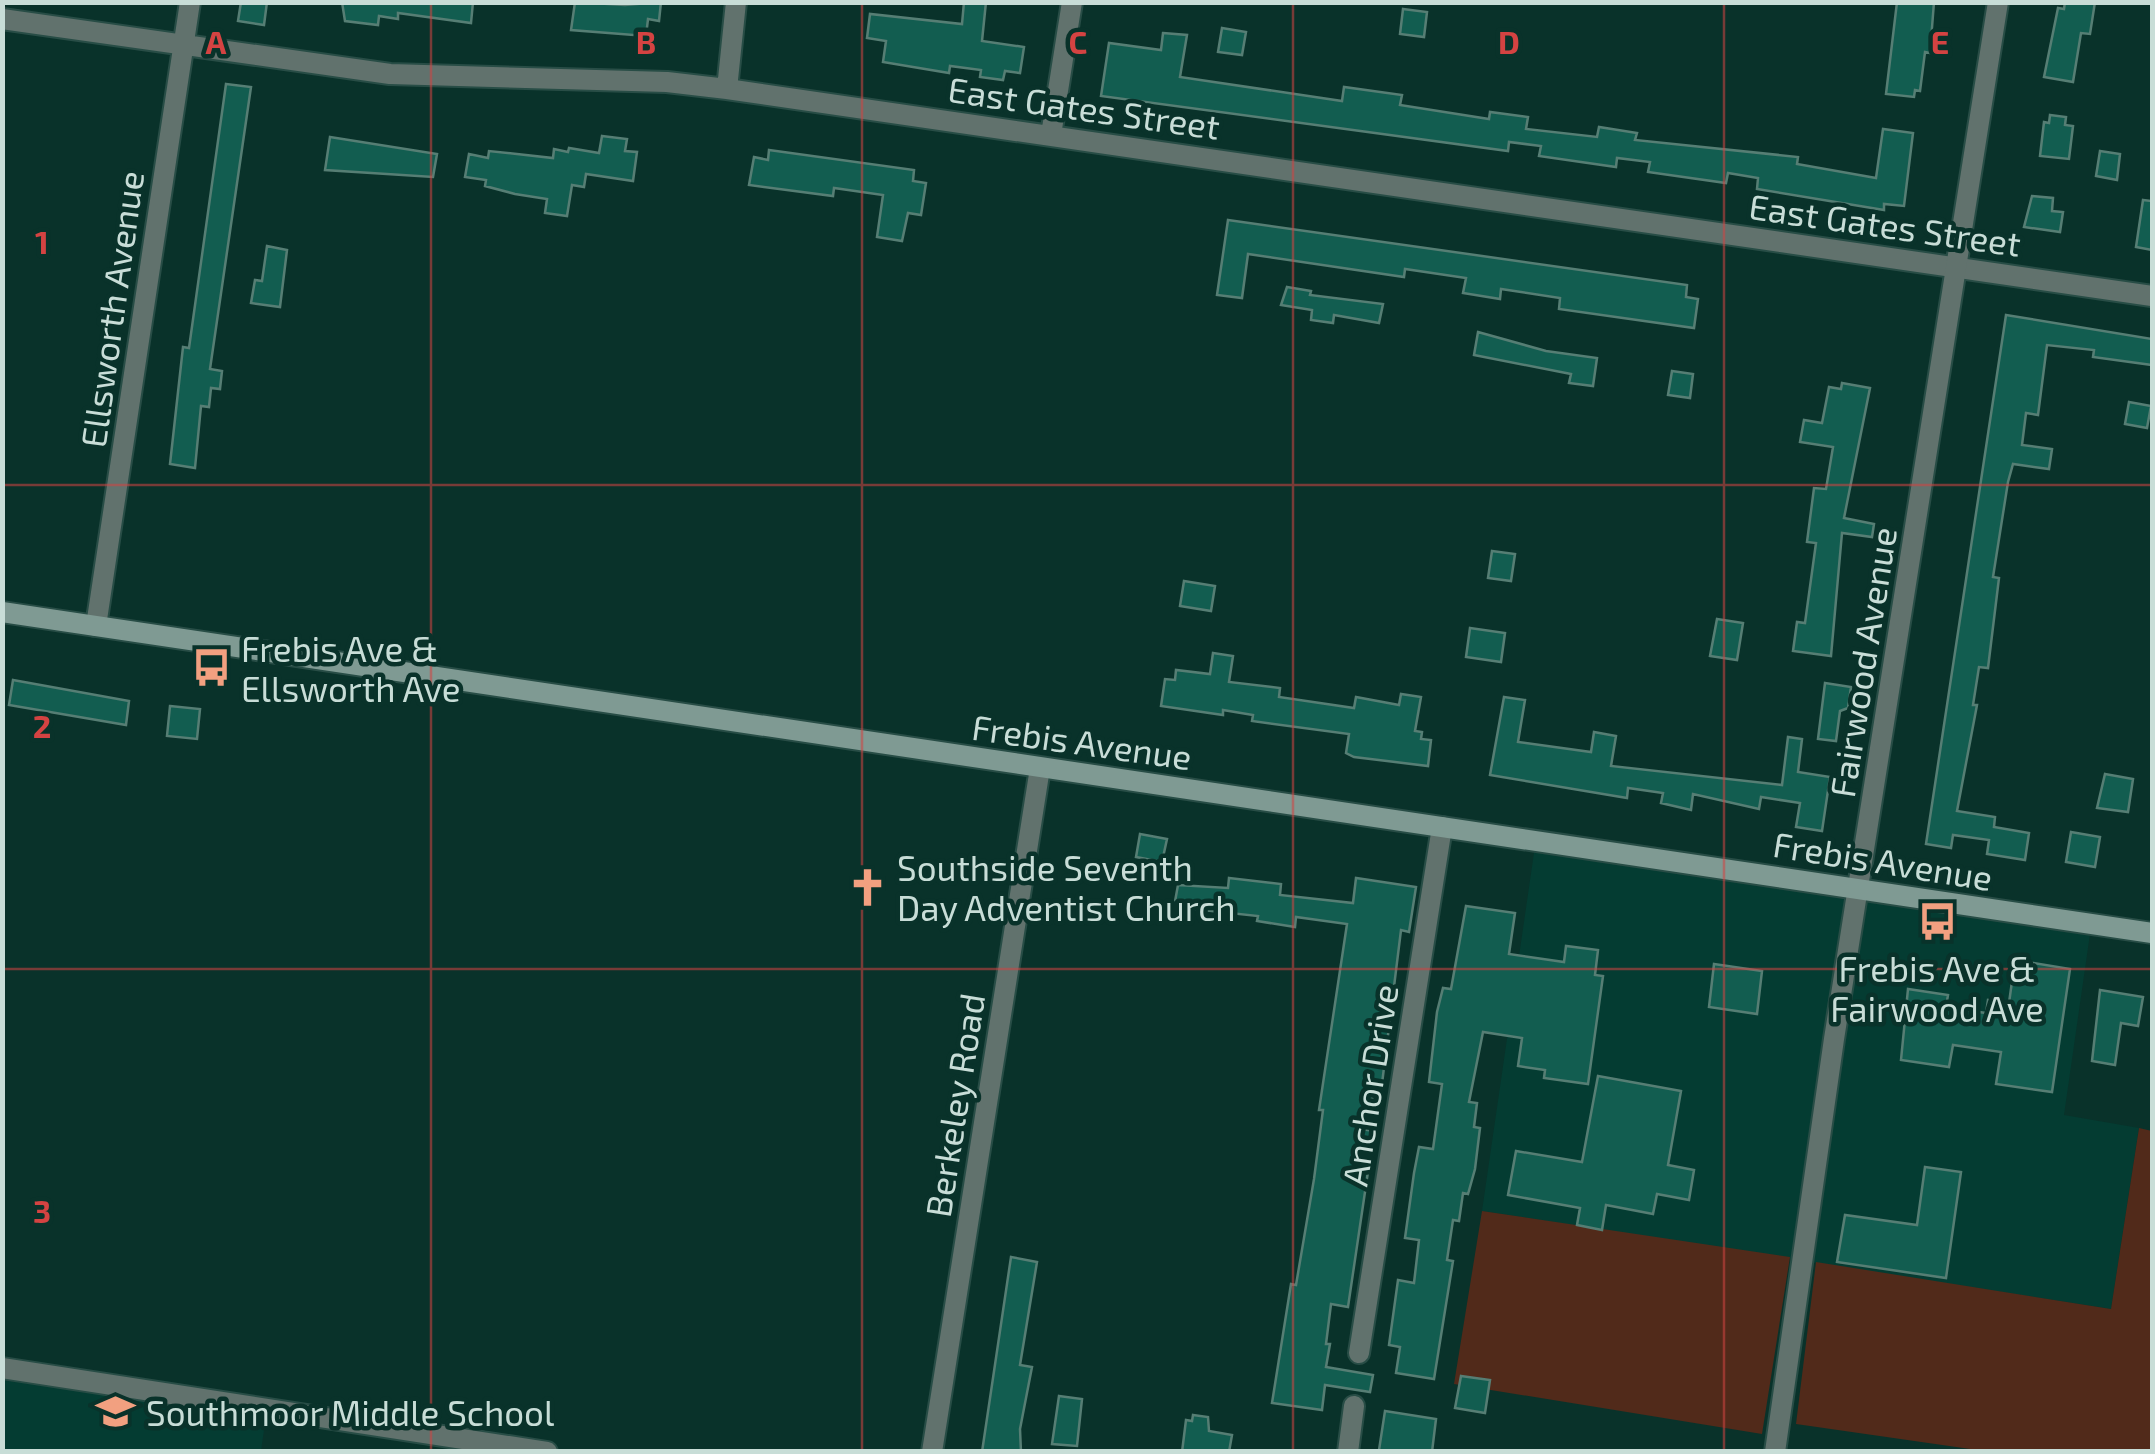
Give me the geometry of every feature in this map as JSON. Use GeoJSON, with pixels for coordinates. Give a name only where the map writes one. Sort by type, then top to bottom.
{"type":"FeatureCollection","features":[{"type":"Feature","properties":{"kind":"main road","name":"Frebis Avenue"},"geometry":{"type":"LineString","coordinates":[[2,612],[2152,933]]}},
{"type":"Feature","properties":{"kind":"street","name":"Ellsworth Avenue"},"geometry":{"type":"LineString","coordinates":[[96,626],[190,2]]}},
{"type":"Feature","properties":{"kind":"street"},"geometry":{"type":"LineString","coordinates":[[728,89],[736,2]]}},
{"type":"Feature","properties":{"kind":"street"},"geometry":{"type":"LineString","coordinates":[[1051,135],[1072,2]]}},
{"type":"Feature","properties":{"kind":"street","name":"Fairwood Avenue"},"geometry":{"type":"LineString","coordinates":[[1775,1452],[1857,890],[1998,2]]}},
{"type":"Feature","properties":{"kind":"street","name":"East Gates Street"},"geometry":{"type":"LineString","coordinates":[[2,19],[390,74],[464,80],[651,81],[728,89],[2152,296]]}},
{"type":"Feature","properties":{"kind":"street","name":"Berkeley Road"},"geometry":{"type":"LineString","coordinates":[[932,1452],[1040,768]]}},
{"type":"Feature","properties":{"kind":"street","name":"Anchor Drive"},"geometry":{"type":"LineString","coordinates":[[1358,1352],[1442,828]]}},
{"type":"Feature","properties":{"kind":"street"},"geometry":{"type":"LineString","coordinates":[[2,1368],[547,1452]]}},
{"type":"Feature","properties":{"kind":"street"},"geometry":{"type":"LineString","coordinates":[[1348,1452],[1354,1406]]}},
{"type":"Feature","properties":{"kind":"shaded area"},"geometry":{"type":"Polygon","coordinates":[[[1536,839],[2091,927],[2064,1115],[2139,1128],[2111,1309],[1482,1211],[1536,839]]]}},
{"type":"Feature","properties":{"kind":"shaded area"},"geometry":{"type":"Polygon","coordinates":[[[2139,1128],[2152,1131],[2152,1451],[1984,1451],[1796,1424],[1816,1262],[2111,1309],[2139,1128]]]}},
{"type":"Feature","properties":{"kind":"shaded area"},"geometry":{"type":"Polygon","coordinates":[[[1482,1211],[1790,1257],[1762,1434],[1454,1384],[1482,1211]]]}},
{"type":"Feature","properties":{"kind":"shaded area","name":"Southmoor Middle School"},"geometry":{"type":"Polygon","coordinates":[[[3,1380],[266,1416],[261,1451],[3,1452],[3,1380]]]}},
{"type":"Feature","properties":{"kind":"building"},"geometry":{"type":"Polygon","coordinates":[[[241,2],[267,2],[264,25],[238,21],[241,2]]]}},
{"type":"Feature","properties":{"kind":"building"},"geometry":{"type":"Polygon","coordinates":[[[342,2],[473,2],[471,23],[398,13],[398,19],[379,16],[378,25],[345,21],[342,2]]]}},
{"type":"Feature","properties":{"kind":"building"},"geometry":{"type":"Polygon","coordinates":[[[575,2],[661,2],[659,21],[648,19],[646,36],[571,30],[575,2]]]}},
{"type":"Feature","properties":{"kind":"building"},"geometry":{"type":"Polygon","coordinates":[[[964,2],[986,2],[982,41],[1024,47],[1020,73],[1005,71],[1003,80],[980,77],[981,70],[950,66],[949,73],[883,62],[886,41],[867,38],[870,14],[962,24],[964,2]]]}},
{"type":"Feature","properties":{"kind":"building"},"geometry":{"type":"Polygon","coordinates":[[[1897,2],[1934,2],[1930,53],[1925,52],[1920,91],[1915,90],[1914,97],[1886,94],[1897,2]]]}},
{"type":"Feature","properties":{"kind":"building"},"geometry":{"type":"Polygon","coordinates":[[[2065,2],[2095,2],[2090,34],[2081,33],[2073,82],[2044,77],[2058,8],[2064,9],[2065,2]]]}},
{"type":"Feature","properties":{"kind":"building"},"geometry":{"type":"Polygon","coordinates":[[[1403,9],[1427,12],[1424,37],[1400,34],[1403,9]]]}},
{"type":"Feature","properties":{"kind":"building"},"geometry":{"type":"Polygon","coordinates":[[[1222,28],[1246,32],[1242,55],[1218,52],[1222,28]]]}},
{"type":"Feature","properties":{"kind":"building"},"geometry":{"type":"Polygon","coordinates":[[[1163,33],[1187,35],[1180,77],[1342,101],[1344,87],[1402,95],[1400,105],[1489,119],[1490,112],[1528,117],[1526,129],[1597,137],[1599,127],[1637,133],[1635,140],[1798,157],[1797,164],[1876,178],[1883,129],[1913,133],[1904,206],[1884,204],[1884,210],[1757,189],[1758,178],[1728,173],[1726,183],[1648,172],[1650,162],[1617,158],[1616,167],[1539,156],[1541,146],[1509,142],[1508,151],[1101,96],[1109,43],[1161,50],[1163,33]]]}},
{"type":"Feature","properties":{"kind":"building"},"geometry":{"type":"Polygon","coordinates":[[[226,84],[251,87],[210,369],[222,371],[220,389],[211,388],[209,407],[201,406],[195,468],[170,464],[183,347],[189,348],[226,84]]]}},
{"type":"Feature","properties":{"kind":"building"},"geometry":{"type":"Polygon","coordinates":[[[2050,115],[2066,117],[2065,125],[2073,126],[2069,159],[2040,156],[2044,122],[2049,123],[2050,115]]]}},
{"type":"Feature","properties":{"kind":"building"},"geometry":{"type":"Polygon","coordinates":[[[602,136],[627,139],[625,151],[637,152],[633,181],[586,174],[584,187],[572,185],[567,216],[545,213],[547,199],[485,186],[486,180],[465,177],[469,154],[488,158],[489,151],[553,158],[554,149],[568,152],[569,148],[599,153],[602,136]]]}},
{"type":"Feature","properties":{"kind":"building"},"geometry":{"type":"Polygon","coordinates":[[[330,137],[437,154],[433,177],[325,170],[330,137]]]}},
{"type":"Feature","properties":{"kind":"building"},"geometry":{"type":"Polygon","coordinates":[[[769,150],[914,170],[913,181],[926,183],[921,215],[908,213],[902,241],[877,237],[883,195],[834,188],[833,196],[749,185],[754,157],[768,160],[769,150]]]}},
{"type":"Feature","properties":{"kind":"building"},"geometry":{"type":"Polygon","coordinates":[[[2100,151],[2120,154],[2117,180],[2096,176],[2100,151]]]}},
{"type":"Feature","properties":{"kind":"building"},"geometry":{"type":"Polygon","coordinates":[[[2032,196],[2053,198],[2052,211],[2063,212],[2060,232],[2024,227],[2032,196]]]}},
{"type":"Feature","properties":{"kind":"building"},"geometry":{"type":"Polygon","coordinates":[[[2143,200],[2152,201],[2152,250],[2136,247],[2143,200]]]}},
{"type":"Feature","properties":{"kind":"building"},"geometry":{"type":"Polygon","coordinates":[[[1228,220],[1687,285],[1686,297],[1698,299],[1694,328],[1559,309],[1560,298],[1501,289],[1500,299],[1463,293],[1466,278],[1405,269],[1404,277],[1248,254],[1242,298],[1217,295],[1228,220]]]}},
{"type":"Feature","properties":{"kind":"building"},"geometry":{"type":"Polygon","coordinates":[[[267,246],[287,250],[280,307],[251,303],[255,280],[262,281],[267,246]]]}},
{"type":"Feature","properties":{"kind":"building"},"geometry":{"type":"Polygon","coordinates":[[[1287,287],[1311,291],[1310,295],[1383,304],[1379,323],[1334,315],[1333,323],[1311,320],[1312,310],[1281,305],[1287,287]]]}},
{"type":"Feature","properties":{"kind":"building"},"geometry":{"type":"Polygon","coordinates":[[[2006,315],[2152,339],[2152,365],[2093,357],[2094,350],[2047,345],[2038,415],[2026,413],[2022,445],[2052,449],[2049,469],[2013,464],[2008,482],[1993,577],[1999,578],[1988,668],[1979,667],[1973,705],[1977,705],[1957,811],[1995,817],[1994,827],[2029,833],[2025,860],[1987,854],[1989,840],[1953,835],[1951,848],[1926,844],[2006,315]]]}},
{"type":"Feature","properties":{"kind":"building"},"geometry":{"type":"Polygon","coordinates":[[[1478,332],[1546,351],[1597,358],[1593,386],[1569,383],[1571,374],[1474,355],[1478,332]]]}},
{"type":"Feature","properties":{"kind":"building"},"geometry":{"type":"Polygon","coordinates":[[[1672,371],[1693,374],[1690,398],[1668,395],[1672,371]]]}},
{"type":"Feature","properties":{"kind":"building"},"geometry":{"type":"Polygon","coordinates":[[[1842,383],[1870,388],[1844,518],[1874,524],[1872,537],[1842,533],[1831,656],[1793,651],[1797,622],[1805,623],[1816,543],[1807,542],[1814,488],[1826,489],[1833,447],[1800,442],[1804,420],[1822,423],[1829,387],[1841,389],[1842,383]]]}},
{"type":"Feature","properties":{"kind":"building"},"geometry":{"type":"Polygon","coordinates":[[[2129,402],[2151,406],[2147,428],[2125,424],[2129,402]]]}},
{"type":"Feature","properties":{"kind":"building"},"geometry":{"type":"Polygon","coordinates":[[[1492,551],[1515,554],[1511,581],[1488,578],[1492,551]]]}},
{"type":"Feature","properties":{"kind":"building"},"geometry":{"type":"Polygon","coordinates":[[[1184,581],[1215,586],[1211,611],[1180,606],[1184,581]]]}},
{"type":"Feature","properties":{"kind":"building"},"geometry":{"type":"Polygon","coordinates":[[[1717,619],[1743,623],[1737,660],[1710,656],[1717,619]]]}},
{"type":"Feature","properties":{"kind":"building"},"geometry":{"type":"Polygon","coordinates":[[[1470,628],[1505,633],[1501,662],[1466,657],[1470,628]]]}},
{"type":"Feature","properties":{"kind":"building"},"geometry":{"type":"Polygon","coordinates":[[[1213,653],[1233,656],[1229,682],[1280,688],[1279,697],[1354,708],[1356,697],[1399,705],[1401,694],[1421,697],[1415,731],[1422,732],[1421,739],[1431,740],[1428,766],[1354,757],[1346,753],[1349,734],[1252,721],[1253,715],[1223,710],[1223,715],[1161,706],[1165,679],[1175,680],[1176,670],[1210,674],[1213,653]]]}},
{"type":"Feature","properties":{"kind":"building"},"geometry":{"type":"Polygon","coordinates":[[[13,680],[129,701],[126,725],[9,705],[13,680]]]}},
{"type":"Feature","properties":{"kind":"building"},"geometry":{"type":"Polygon","coordinates":[[[1825,683],[1851,687],[1848,708],[1840,711],[1836,741],[1818,739],[1825,683]]]}},
{"type":"Feature","properties":{"kind":"building"},"geometry":{"type":"Polygon","coordinates":[[[1504,697],[1525,700],[1518,742],[1591,752],[1594,732],[1616,736],[1611,766],[1782,785],[1788,737],[1802,739],[1798,772],[1830,777],[1822,831],[1796,827],[1800,803],[1761,797],[1759,809],[1693,794],[1691,810],[1661,803],[1663,793],[1628,788],[1627,798],[1490,775],[1504,697]]]}},
{"type":"Feature","properties":{"kind":"building"},"geometry":{"type":"Polygon","coordinates":[[[170,706],[200,709],[197,739],[167,736],[170,706]]]}},
{"type":"Feature","properties":{"kind":"building"},"geometry":{"type":"Polygon","coordinates":[[[2105,774],[2133,779],[2128,812],[2097,808],[2105,774]]]}},
{"type":"Feature","properties":{"kind":"building"},"geometry":{"type":"Polygon","coordinates":[[[2071,832],[2100,837],[2095,867],[2066,862],[2071,832]]]}},
{"type":"Feature","properties":{"kind":"building"},"geometry":{"type":"Polygon","coordinates":[[[1140,834],[1167,839],[1162,862],[1136,857],[1140,834]]]}},
{"type":"Feature","properties":{"kind":"building"},"geometry":{"type":"Polygon","coordinates":[[[1229,878],[1281,884],[1280,895],[1353,903],[1356,878],[1416,887],[1409,932],[1401,930],[1381,1092],[1373,1091],[1372,1100],[1366,1099],[1361,1129],[1374,1131],[1348,1307],[1331,1304],[1326,1344],[1330,1344],[1326,1367],[1373,1375],[1370,1392],[1325,1385],[1322,1410],[1272,1403],[1291,1284],[1296,1285],[1314,1179],[1323,1110],[1319,1110],[1347,924],[1296,917],[1295,927],[1257,921],[1258,916],[1174,907],[1178,885],[1228,888],[1229,878]]]}},
{"type":"Feature","properties":{"kind":"building"},"geometry":{"type":"Polygon","coordinates":[[[1466,906],[1515,913],[1509,954],[1564,962],[1566,946],[1598,950],[1595,975],[1603,976],[1588,1084],[1544,1078],[1545,1070],[1518,1066],[1522,1038],[1483,1032],[1469,1102],[1477,1103],[1474,1127],[1480,1128],[1475,1169],[1468,1194],[1463,1193],[1459,1221],[1453,1220],[1447,1260],[1453,1261],[1434,1379],[1396,1373],[1400,1347],[1389,1345],[1398,1280],[1414,1283],[1419,1240],[1405,1238],[1419,1147],[1433,1149],[1442,1084],[1429,1082],[1437,1012],[1443,988],[1451,989],[1466,906]]]}},
{"type":"Feature","properties":{"kind":"building"},"geometry":{"type":"Polygon","coordinates":[[[2015,960],[2070,969],[2052,1092],[1996,1084],[2001,1052],[1953,1045],[1949,1067],[1901,1060],[1908,989],[1948,995],[1946,1007],[1986,1013],[1988,1000],[2009,1003],[2015,960]]]}},
{"type":"Feature","properties":{"kind":"building"},"geometry":{"type":"Polygon","coordinates":[[[1714,964],[1762,971],[1757,1014],[1709,1007],[1714,964]]]}},
{"type":"Feature","properties":{"kind":"building"},"geometry":{"type":"Polygon","coordinates":[[[2100,990],[2143,997],[2138,1026],[2121,1023],[2115,1065],[2092,1061],[2100,990]]]}},
{"type":"Feature","properties":{"kind":"building"},"geometry":{"type":"Polygon","coordinates":[[[1598,1076],[1681,1091],[1668,1165],[1694,1170],[1689,1200],[1657,1194],[1653,1214],[1606,1205],[1602,1230],[1577,1225],[1580,1208],[1508,1195],[1516,1151],[1582,1162],[1598,1076]]]}},
{"type":"Feature","properties":{"kind":"building"},"geometry":{"type":"Polygon","coordinates":[[[1925,1167],[1961,1172],[1946,1278],[1837,1262],[1845,1215],[1917,1225],[1925,1167]]]}},
{"type":"Feature","properties":{"kind":"building"},"geometry":{"type":"Polygon","coordinates":[[[1011,1257],[1037,1262],[1020,1365],[1032,1367],[1020,1429],[1021,1452],[982,1452],[1011,1257]]]}},
{"type":"Feature","properties":{"kind":"building"},"geometry":{"type":"Polygon","coordinates":[[[1461,1376],[1490,1380],[1485,1413],[1455,1408],[1461,1376]]]}},
{"type":"Feature","properties":{"kind":"building"},"geometry":{"type":"Polygon","coordinates":[[[1059,1396],[1082,1399],[1077,1446],[1052,1444],[1059,1396]]]}},
{"type":"Feature","properties":{"kind":"building"},"geometry":{"type":"Polygon","coordinates":[[[1385,1411],[1436,1419],[1432,1452],[1379,1450],[1385,1411]]]}},
{"type":"Feature","properties":{"kind":"building"},"geometry":{"type":"Polygon","coordinates":[[[1193,1415],[1208,1417],[1209,1431],[1232,1435],[1229,1452],[1182,1452],[1186,1420],[1192,1421],[1193,1415]]]}},
{"type":"Feature","properties":{"kind":"place","name":"Frebis Ave & Ellsworth Ave"},"geometry":{"type":"Point","coordinates":[211,668]}},
{"type":"Feature","properties":{"kind":"place","name":"Southside Seventh Day Adventist Church"},"geometry":{"type":"Point","coordinates":[867,887]}},
{"type":"Feature","properties":{"kind":"place","name":"Frebis Ave & Fairwood Ave"},"geometry":{"type":"Point","coordinates":[1937,921]}},
{"type":"Feature","properties":{"kind":"place","name":"Southmoor Middle School"},"geometry":{"type":"Point","coordinates":[116,1412]}}]}
